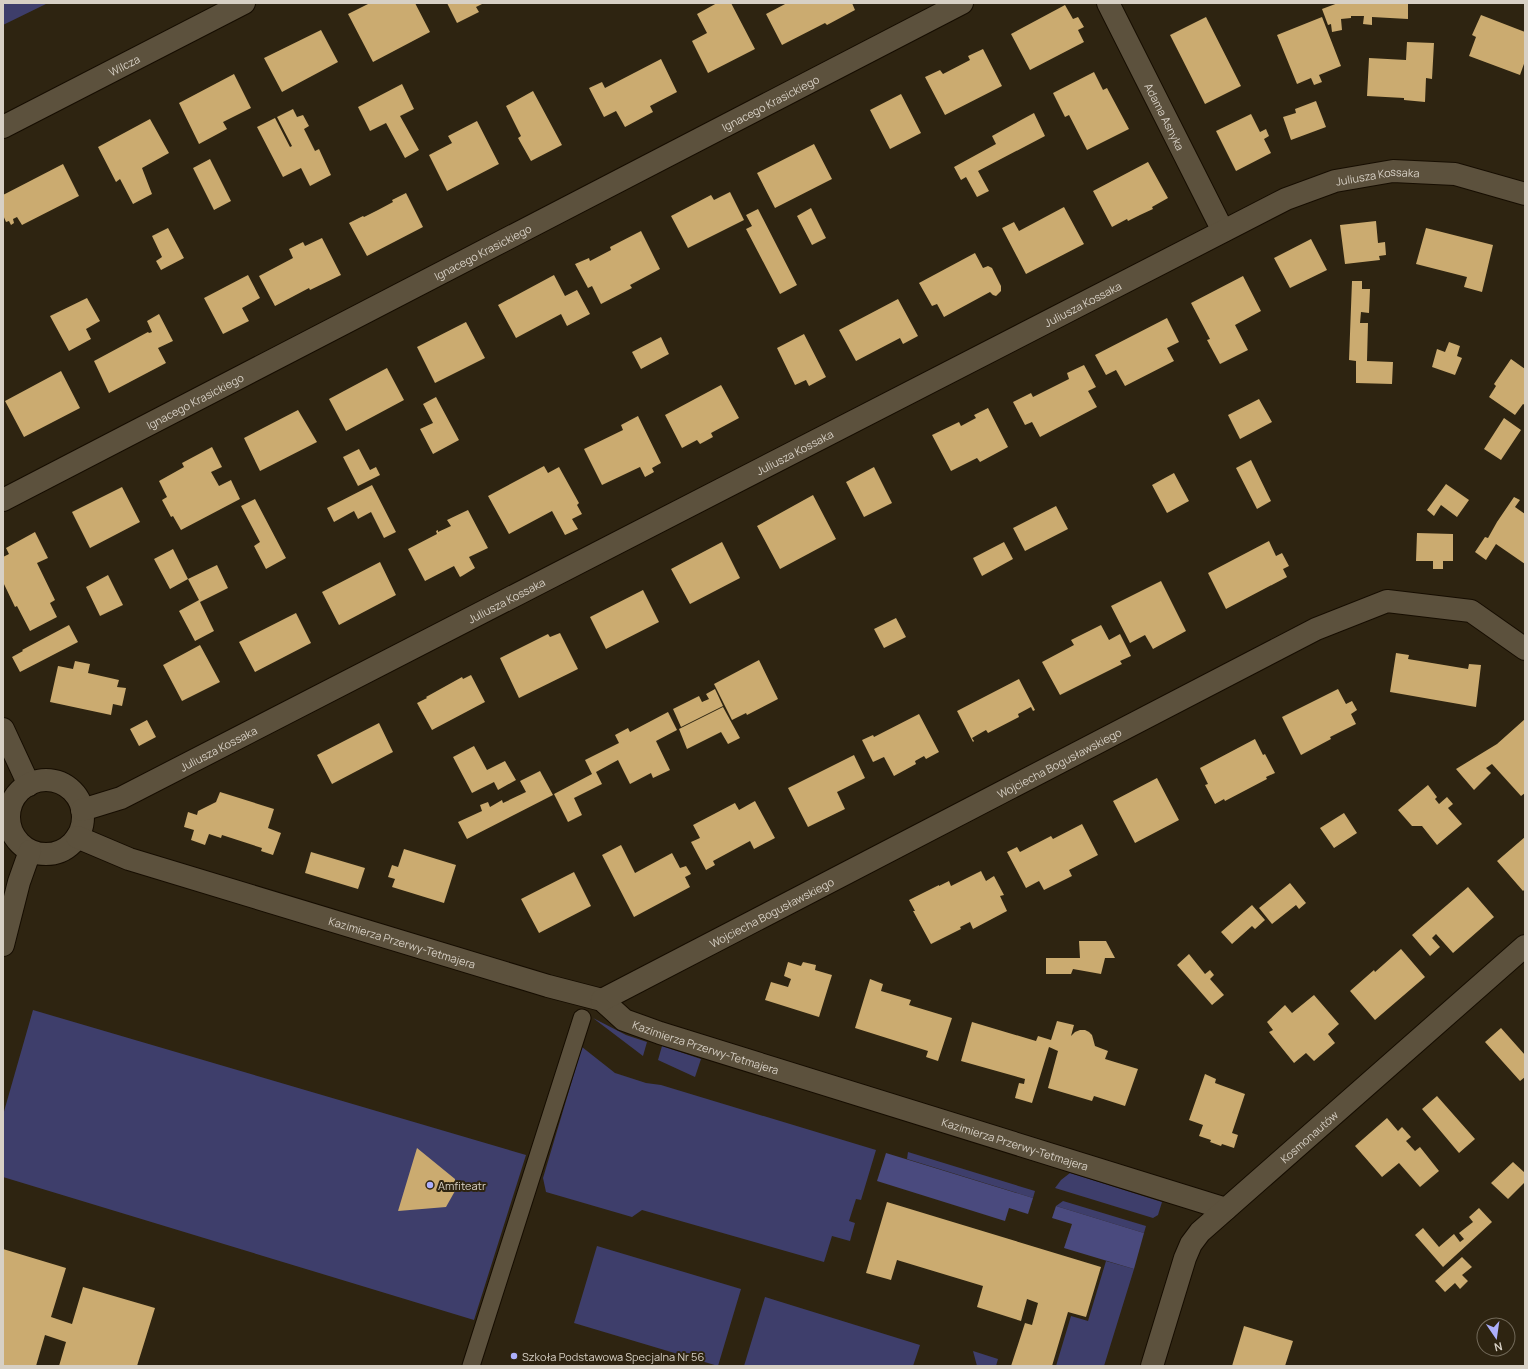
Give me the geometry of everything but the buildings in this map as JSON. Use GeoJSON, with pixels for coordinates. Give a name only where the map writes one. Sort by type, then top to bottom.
{"type":"FeatureCollection","features":[{"type":"Feature","properties":{"kind":"street","name":"Wilcza"},"geometry":{"type":"LineString","coordinates":[[3,127],[244,3]]}},
{"type":"Feature","properties":{"kind":"street","name":"Ignacego Krasickiego"},"geometry":{"type":"LineString","coordinates":[[3,500],[962,3]]}},
{"type":"Feature","properties":{"kind":"street","name":"Adama Asnyka"},"geometry":{"type":"LineString","coordinates":[[1108,3],[1223,231]]}},
{"type":"Feature","properties":{"kind":"street","name":"Juliusza Kossaka"},"geometry":{"type":"LineString","coordinates":[[82,810],[121,798],[1286,199],[1335,181],[1393,171],[1455,174],[1525,194]]}},
{"type":"Feature","properties":{"kind":"street","name":"Wojciecha Bogusławskiego"},"geometry":{"type":"LineString","coordinates":[[602,1000],[1316,629],[1387,601],[1471,611],[1525,649]]}},
{"type":"Feature","properties":{"kind":"street"},"geometry":{"type":"LineString","coordinates":[[3,730],[29,784]]}},
{"type":"Feature","properties":{"kind":"street"},"geometry":{"type":"LineString","coordinates":[[46,780],[62,784],[75,795],[82,810],[83,819],[77,837],[64,849],[56,852],[48,854],[30,850],[16,839],[12,831],[10,822],[11,804],[22,790],[29,784],[37,781],[46,780]]}},
{"type":"Feature","properties":{"kind":"street","name":"Kazimierza Przerwy-Tetmajera"},"geometry":{"type":"LineString","coordinates":[[77,837],[136,861],[548,986],[602,1000],[624,1020],[660,1033],[1226,1209]]}},
{"type":"Feature","properties":{"kind":"street"},"geometry":{"type":"LineString","coordinates":[[3,945],[19,882],[30,850]]}},
{"type":"Feature","properties":{"kind":"street","name":"Kosmonautów"},"geometry":{"type":"LineString","coordinates":[[1152,1366],[1185,1258],[1200,1232],[1525,946]]}},
{"type":"Feature","properties":{"kind":"street"},"geometry":{"type":"LineString","coordinates":[[472,1366],[582,1018]]}},
{"type":"Feature","properties":{"kind":"shaded area"},"geometry":{"type":"Polygon","coordinates":[[[3,3],[48,3],[3,25],[3,3]]]}},
{"type":"Feature","properties":{"kind":"shaded area"},"geometry":{"type":"Polygon","coordinates":[[[33,1010],[526,1155],[474,1320],[3,1177],[3,1115],[33,1010]]]}},
{"type":"Feature","properties":{"kind":"shaded area"},"geometry":{"type":"Polygon","coordinates":[[[593,1018],[626,1035],[647,1042],[643,1056],[593,1018]]]}},
{"type":"Feature","properties":{"kind":"shaded area"},"geometry":{"type":"Polygon","coordinates":[[[662,1046],[701,1059],[695,1077],[658,1060],[662,1046]]]}},
{"type":"Feature","properties":{"kind":"shaded area"},"geometry":{"type":"Polygon","coordinates":[[[582,1047],[615,1073],[646,1083],[661,1085],[876,1150],[861,1200],[856,1199],[849,1221],[855,1223],[850,1241],[832,1236],[824,1262],[642,1210],[632,1217],[546,1192],[543,1178],[582,1047]]]}},
{"type":"Feature","properties":{"kind":"shaded area"},"geometry":{"type":"Polygon","coordinates":[[[908,1152],[1035,1191],[1033,1198],[907,1159],[908,1152]]]}},
{"type":"Feature","properties":{"kind":"shaded area"},"geometry":{"type":"Polygon","coordinates":[[[886,1153],[1033,1198],[1028,1214],[1009,1208],[1005,1221],[877,1181],[886,1153]]]}},
{"type":"Feature","properties":{"kind":"shaded area"},"geometry":{"type":"Polygon","coordinates":[[[1070,1173],[1162,1202],[1158,1215],[1153,1218],[1055,1188],[1061,1180],[1070,1173]]]}},
{"type":"Feature","properties":{"kind":"shaded area"},"geometry":{"type":"Polygon","coordinates":[[[1063,1201],[1146,1226],[1144,1233],[1056,1206],[1063,1201]]]}},
{"type":"Feature","properties":{"kind":"shaded area"},"geometry":{"type":"Polygon","coordinates":[[[1056,1206],[1144,1233],[1134,1269],[1064,1248],[1072,1224],[1052,1218],[1056,1206]]]}},
{"type":"Feature","properties":{"kind":"shaded area"},"geometry":{"type":"Polygon","coordinates":[[[597,1246],[741,1289],[718,1366],[574,1323],[597,1246]]]}},
{"type":"Feature","properties":{"kind":"shaded area"},"geometry":{"type":"Polygon","coordinates":[[[1106,1261],[1134,1269],[1104,1366],[1056,1366],[1071,1316],[1088,1321],[1106,1261]]]}},
{"type":"Feature","properties":{"kind":"shaded area"},"geometry":{"type":"Polygon","coordinates":[[[765,1297],[920,1345],[913,1366],[744,1366],[765,1297]]]}},
{"type":"Feature","properties":{"kind":"shaded area"},"geometry":{"type":"Polygon","coordinates":[[[973,1351],[998,1359],[996,1366],[977,1366],[973,1351]]]}},
{"type":"Feature","properties":{"kind":"place","name":"Amfiteatr"},"geometry":{"type":"Point","coordinates":[430,1185]}},
{"type":"Feature","properties":{"kind":"place","name":"Szkoła Podstawowa Specjalna Nr 56"},"geometry":{"type":"Point","coordinates":[514,1356]}}]}
